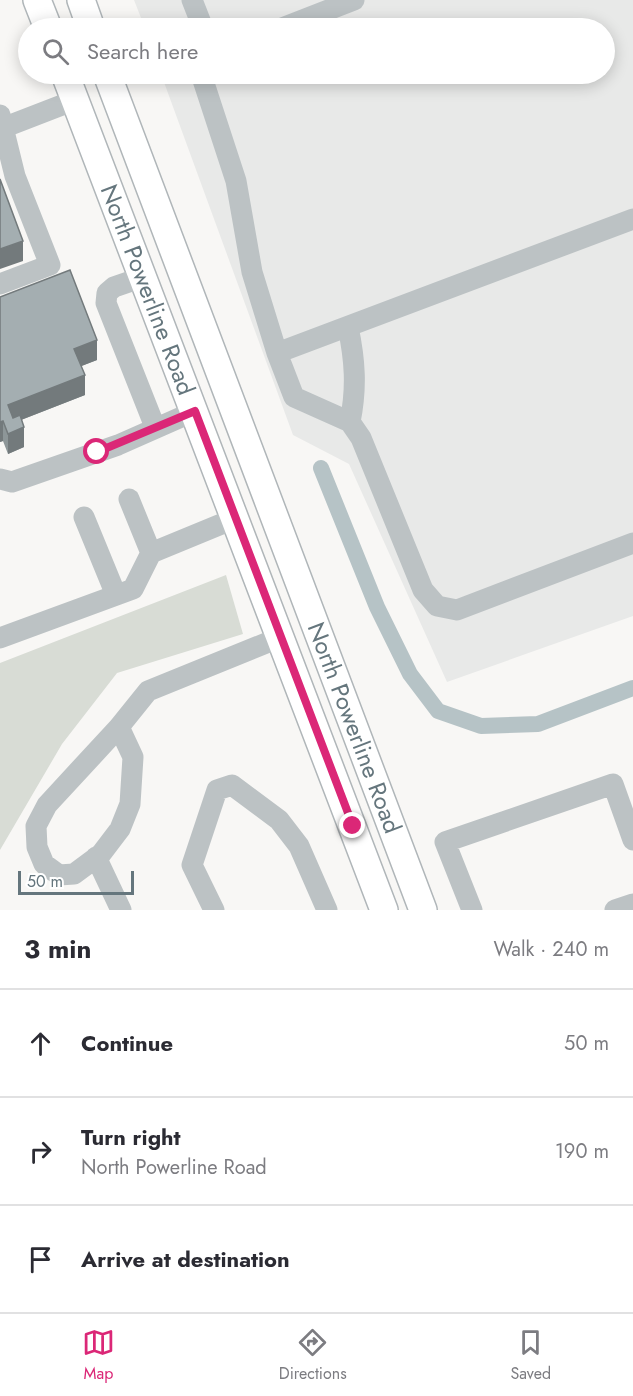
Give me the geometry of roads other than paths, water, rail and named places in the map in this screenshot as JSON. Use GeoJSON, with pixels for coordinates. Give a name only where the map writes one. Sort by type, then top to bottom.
{"type":"FeatureCollection","features":[{"type":"Feature","properties":{"kind":"main road"},"geometry":{"type":"LineString","coordinates":[[37,0],[44,18]]}},
{"type":"Feature","properties":{"kind":"main road"},"geometry":{"type":"LineString","coordinates":[[81,0],[87,18]]}},
{"type":"Feature","properties":{"kind":"main road","name":"North Powerline Road"},"geometry":{"type":"LineString","coordinates":[[69,84],[237,518],[384,910]]}},
{"type":"Feature","properties":{"kind":"main road","name":"North Powerline Road"},"geometry":{"type":"LineString","coordinates":[[111,84],[313,625],[423,910]]}},
{"type":"Feature","properties":{"kind":"main road"},"geometry":{"type":"LineString","coordinates":[[75,100],[104,117],[141,168]]}},
{"type":"Feature","properties":{"kind":"main road"},"geometry":{"type":"LineString","coordinates":[[256,568],[284,608],[313,625]]}},
{"type":"Feature","properties":{"kind":"main road"},"geometry":{"type":"LineString","coordinates":[[282,637],[298,641],[308,649],[340,694]]}},
{"type":"Feature","properties":{"kind":"street"},"geometry":{"type":"LineString","coordinates":[[192,0],[199,18]]}},
{"type":"Feature","properties":{"kind":"street"},"geometry":{"type":"LineString","coordinates":[[308,18],[354,0]]}},
{"type":"Feature","properties":{"kind":"street"},"geometry":{"type":"LineString","coordinates":[[204,84],[236,181],[252,272],[277,353],[294,397],[350,422],[361,438],[423,590],[437,606],[457,610],[633,543]]}},
{"type":"Feature","properties":{"kind":"street"},"geometry":{"type":"LineString","coordinates":[[0,284],[50,265],[15,176],[2,124],[75,100]]}},
{"type":"Feature","properties":{"kind":"street"},"geometry":{"type":"LineString","coordinates":[[277,353],[633,219]]}},
{"type":"Feature","properties":{"kind":"street"},"geometry":{"type":"LineString","coordinates":[[143,277],[114,287],[107,293],[106,303],[155,426]]}},
{"type":"Feature","properties":{"kind":"street"},"geometry":{"type":"LineString","coordinates":[[348,327],[356,364],[355,398],[350,422]]}},
{"type":"Feature","properties":{"kind":"street"},"geometry":{"type":"LineString","coordinates":[[0,480],[12,482],[118,445],[155,426],[195,411]]}},
{"type":"Feature","properties":{"kind":"street"},"geometry":{"type":"LineString","coordinates":[[129,499],[151,553]]}},
{"type":"Feature","properties":{"kind":"street"},"geometry":{"type":"LineString","coordinates":[[84,517],[116,595]]}},
{"type":"Feature","properties":{"kind":"street"},"geometry":{"type":"LineString","coordinates":[[0,638],[133,589],[151,553],[237,518]]}},
{"type":"Feature","properties":{"kind":"street"},"geometry":{"type":"LineString","coordinates":[[119,727],[133,757],[130,804],[120,829],[96,857],[74,874],[59,874],[44,864],[37,847],[36,826],[47,805],[119,727],[148,691],[282,637]]}},
{"type":"Feature","properties":{"kind":"street"},"geometry":{"type":"LineString","coordinates":[[471,910],[445,842],[613,784],[633,840]]}},
{"type":"Feature","properties":{"kind":"street"},"geometry":{"type":"LineString","coordinates":[[214,910],[192,865],[217,790],[232,785],[279,820],[299,846],[327,910]]}},
{"type":"Feature","properties":{"kind":"street"},"geometry":{"type":"LineString","coordinates":[[96,857],[120,910]]}},
{"type":"Feature","properties":{"kind":"street"},"geometry":{"type":"LineString","coordinates":[[615,910],[633,904]]}},
{"type":"Feature","properties":{"kind":"waterway"},"geometry":{"type":"LineString","coordinates":[[321,468],[377,607],[410,674],[438,711],[481,726],[538,724],[633,688]]}}]}
